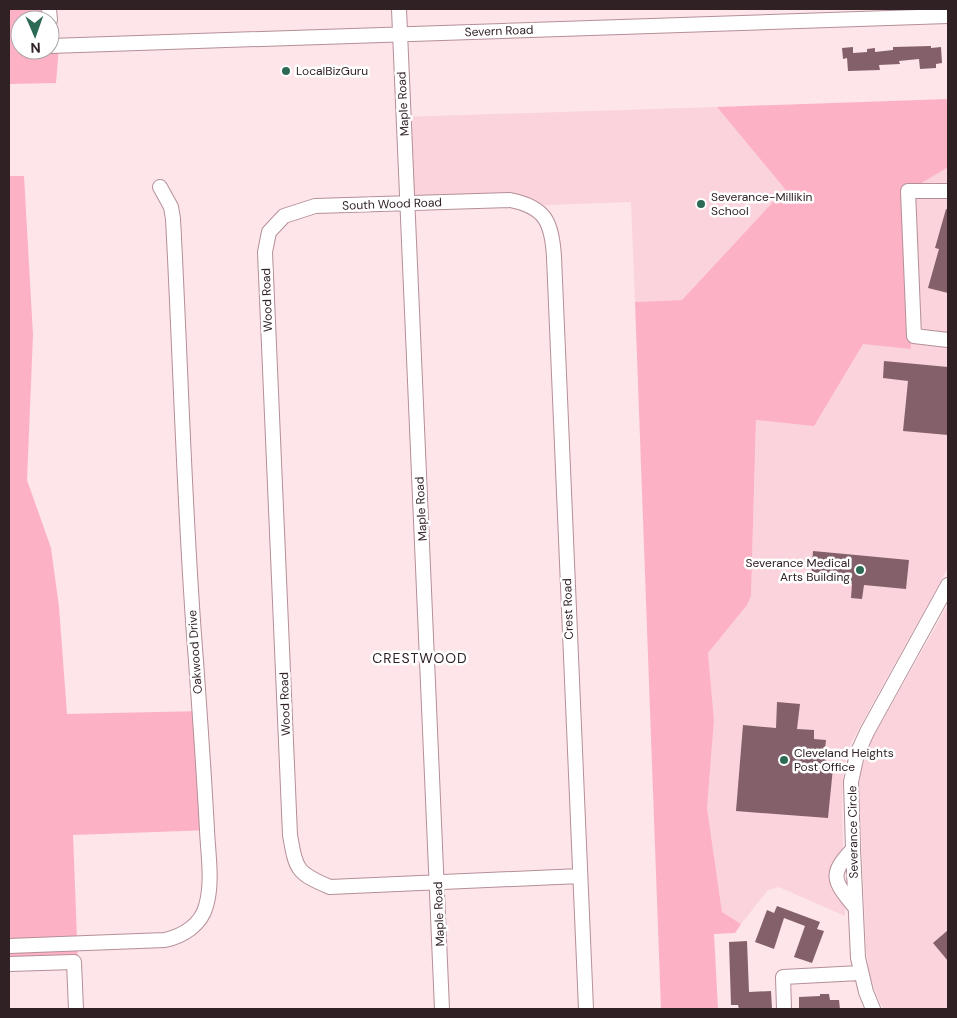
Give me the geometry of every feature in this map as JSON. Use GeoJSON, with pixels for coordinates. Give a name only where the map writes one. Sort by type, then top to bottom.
{"type":"FeatureCollection","features":[{"type":"Feature","properties":{"kind":"street","name":"Maple Road"},"geometry":{"type":"LineString","coordinates":[[399,9],[438,881],[442,1009]]}},
{"type":"Feature","properties":{"kind":"street","name":"Severn Road"},"geometry":{"type":"LineString","coordinates":[[60,46],[400,34],[819,15],[948,16]]}},
{"type":"Feature","properties":{"kind":"street","name":"Oakwood Drive"},"geometry":{"type":"LineString","coordinates":[[9,946],[171,939],[184,933],[200,920],[208,898],[209,874],[173,219],[160,187]]}},
{"type":"Feature","properties":{"kind":"street"},"geometry":{"type":"LineString","coordinates":[[948,191],[908,191],[914,336],[948,340]]}},
{"type":"Feature","properties":{"kind":"street","name":"South Wood Road"},"geometry":{"type":"LineString","coordinates":[[265,252],[269,232],[284,216],[315,206],[510,200],[530,206],[540,213]]}},
{"type":"Feature","properties":{"kind":"street","name":"Crest Road"},"geometry":{"type":"LineString","coordinates":[[540,213],[551,229],[554,258],[586,1009]]}},
{"type":"Feature","properties":{"kind":"street","name":"Wood Road"},"geometry":{"type":"LineString","coordinates":[[265,252],[290,825],[296,864],[309,878],[330,886],[580,876]]}},
{"type":"Feature","properties":{"kind":"street","name":"Severance Circle"},"geometry":{"type":"LineString","coordinates":[[873,1009],[860,973],[856,944],[851,782],[857,754],[879,707],[948,585]]}},
{"type":"Feature","properties":{"kind":"street"},"geometry":{"type":"LineString","coordinates":[[9,964],[74,962],[76,1009]]}},
{"type":"Feature","properties":{"kind":"street"},"geometry":{"type":"LineString","coordinates":[[784,1009],[783,977],[860,973]]}},
{"type":"Feature","properties":{"kind":"shaded area"},"geometry":{"type":"Polygon","coordinates":[[[9,9],[49,9],[10,10],[10,60],[58,60],[56,83],[9,84],[9,9]]]}},
{"type":"Feature","properties":{"kind":"shaded area"},"geometry":{"type":"Polygon","coordinates":[[[948,99],[948,167],[905,193],[911,349],[863,344],[814,426],[756,420],[751,596],[747,605],[708,653],[714,720],[707,808],[722,912],[741,924],[735,933],[714,934],[718,1009],[661,1009],[635,302],[682,300],[785,189],[717,107],[948,99]]]}},
{"type":"Feature","properties":{"kind":"shaded area","name":"Severance-Millikin School"},"geometry":{"type":"Polygon","coordinates":[[[717,107],[785,189],[682,300],[635,302],[631,202],[544,205],[540,213],[530,206],[407,204],[404,117],[717,107]]]}},
{"type":"Feature","properties":{"kind":"shaded area"},"geometry":{"type":"Polygon","coordinates":[[[948,135],[948,568],[852,741],[846,757],[843,774],[842,809],[845,916],[779,887],[768,890],[741,924],[722,912],[707,808],[714,720],[708,653],[747,605],[751,596],[759,332],[903,136],[948,135]]]}},
{"type":"Feature","properties":{"kind":"shaded area"},"geometry":{"type":"Polygon","coordinates":[[[9,176],[24,176],[33,335],[27,480],[51,548],[59,607],[67,714],[203,711],[210,830],[73,835],[78,965],[9,966],[9,176]]]}},
{"type":"Feature","properties":{"kind":"shaded area"},"geometry":{"type":"Polygon","coordinates":[[[948,605],[948,1009],[884,1009],[870,978],[866,950],[859,784],[870,743],[948,605]]]}},
{"type":"Feature","properties":{"kind":"building"},"geometry":{"type":"Polygon","coordinates":[[[931,46],[931,48],[941,47],[942,63],[936,64],[936,68],[920,69],[919,59],[899,61],[900,64],[879,65],[880,70],[848,71],[847,58],[843,59],[842,48],[853,47],[853,53],[867,52],[867,49],[875,48],[875,52],[893,50],[893,47],[931,46]]]}},
{"type":"Feature","properties":{"kind":"building"},"geometry":{"type":"Polygon","coordinates":[[[946,209],[948,210],[948,293],[928,288],[939,249],[935,248],[946,209]]]}},
{"type":"Feature","properties":{"kind":"building"},"geometry":{"type":"Polygon","coordinates":[[[884,361],[948,367],[948,435],[903,431],[908,381],[883,378],[884,361]]]}},
{"type":"Feature","properties":{"kind":"building","name":"Severance Medical Arts Building"},"geometry":{"type":"Polygon","coordinates":[[[813,551],[909,560],[906,589],[864,585],[862,599],[851,598],[852,584],[811,579],[813,551]]]}},
{"type":"Feature","properties":{"kind":"building","name":"Cleveland Heights Post Office"},"geometry":{"type":"Polygon","coordinates":[[[777,702],[800,704],[797,729],[814,730],[814,739],[826,740],[824,758],[833,768],[828,818],[736,811],[743,725],[776,728],[777,702]]]}},
{"type":"Feature","properties":{"kind":"building"},"geometry":{"type":"Polygon","coordinates":[[[777,906],[820,922],[817,929],[824,931],[812,963],[794,957],[805,926],[784,918],[774,949],[755,942],[767,910],[774,913],[777,906]]]}},
{"type":"Feature","properties":{"kind":"building"},"geometry":{"type":"Polygon","coordinates":[[[948,930],[948,961],[933,943],[948,930]]]}},
{"type":"Feature","properties":{"kind":"building"},"geometry":{"type":"Polygon","coordinates":[[[747,941],[749,992],[771,991],[772,1009],[739,1009],[738,1005],[731,1005],[729,942],[747,941]]]}},
{"type":"Feature","properties":{"kind":"building"},"geometry":{"type":"Polygon","coordinates":[[[820,994],[829,994],[830,1000],[839,1000],[840,1009],[799,1009],[799,997],[820,996],[820,994]]]}},
{"type":"Feature","properties":{"kind":"place","name":"LocalBizGuru"},"geometry":{"type":"Point","coordinates":[286,71]}},
{"type":"Feature","properties":{"kind":"place","name":"Severance-Millikin School"},"geometry":{"type":"Point","coordinates":[701,204]}},
{"type":"Feature","properties":{"kind":"place","name":"Severance Medical Arts Building"},"geometry":{"type":"Point","coordinates":[860,570]}},
{"type":"Feature","properties":{"kind":"place","name":"Cleveland Heights Post Office"},"geometry":{"type":"Point","coordinates":[784,760]}},
{"type":"Feature","properties":{"kind":"district","name":"CRESTWOOD"},"geometry":{"type":"Point","coordinates":[420,658]}}]}
